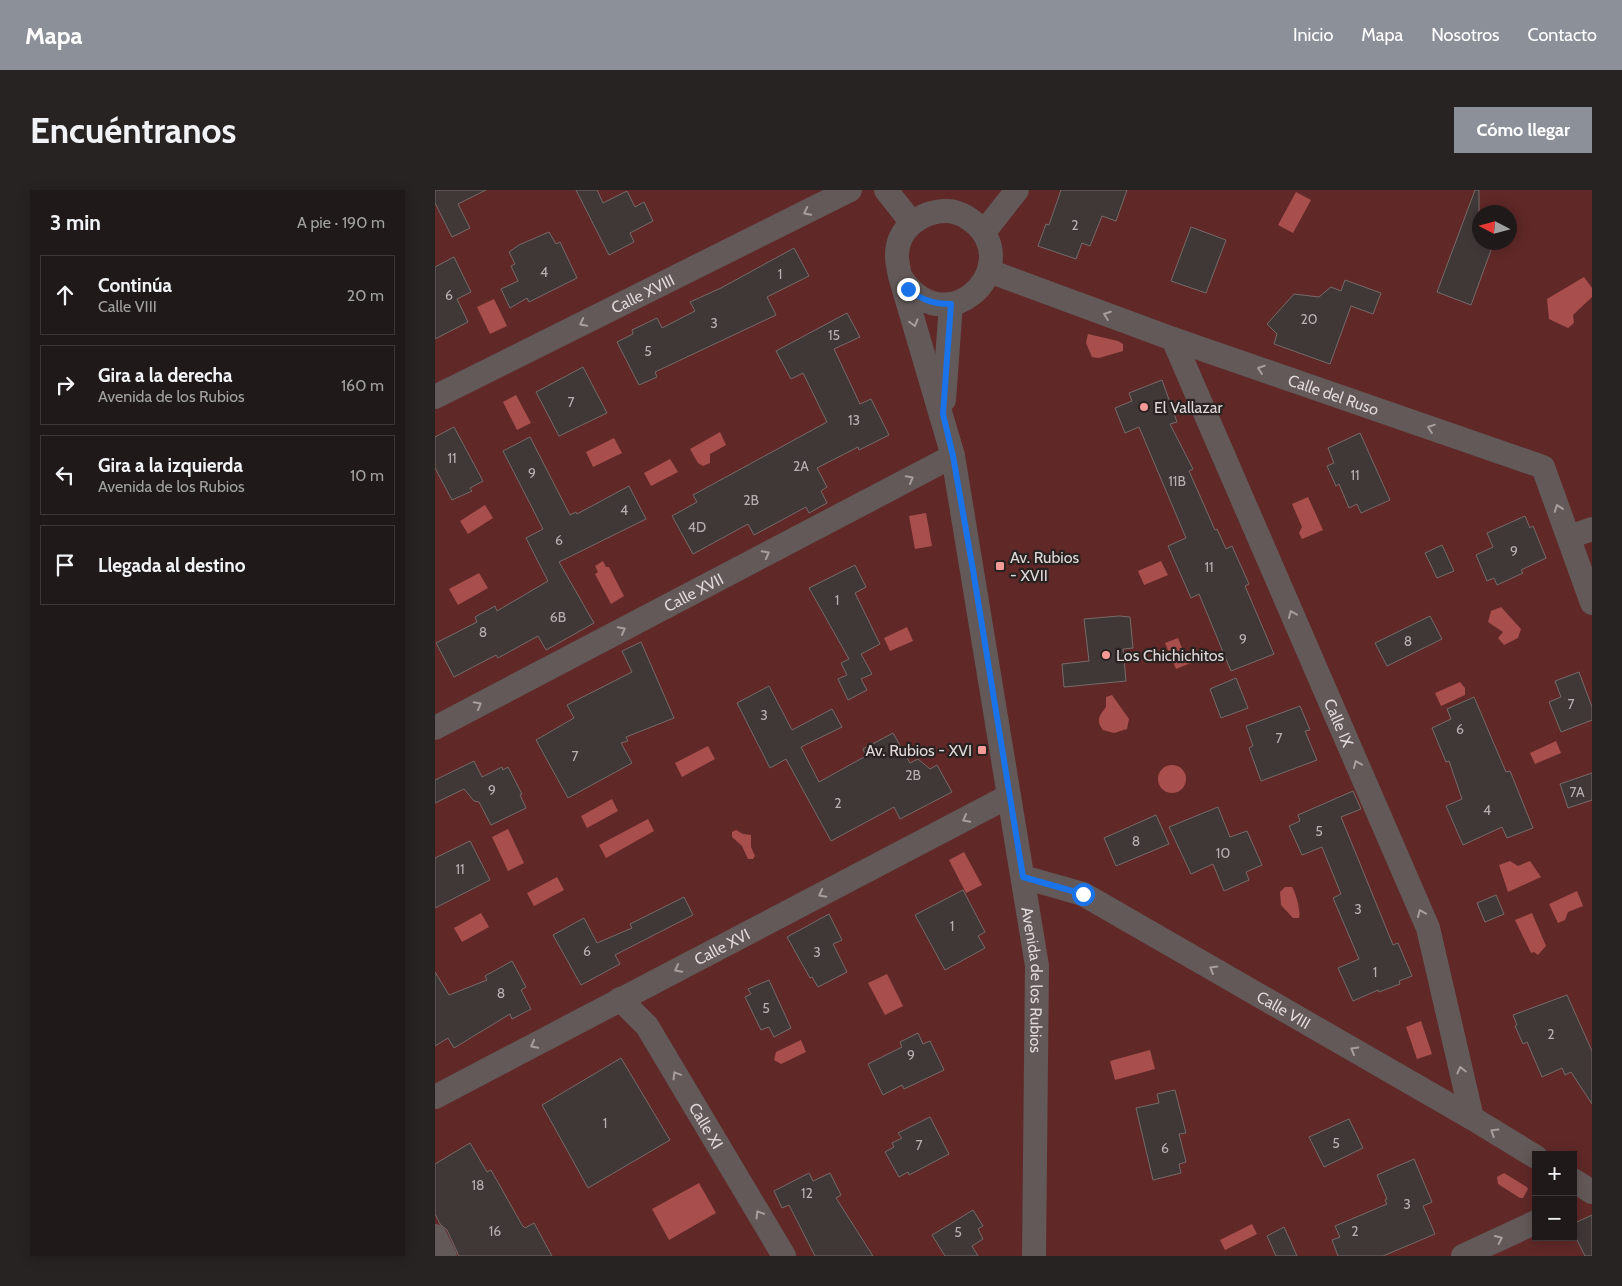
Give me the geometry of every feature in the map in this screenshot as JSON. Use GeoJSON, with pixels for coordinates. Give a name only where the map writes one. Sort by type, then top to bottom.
{"type":"FeatureCollection","features":[{"type":"Feature","properties":{"kind":"street","name":"Calle XVIII"},"geometry":{"type":"LineString","coordinates":[[435,397],[850,190]]}},
{"type":"Feature","properties":{"kind":"street"},"geometry":{"type":"LineString","coordinates":[[887,190],[912,223],[929,212],[950,210],[969,217],[984,232],[991,251],[989,271],[981,287],[968,299],[951,304],[935,304],[921,299],[908,289],[900,276]]}},
{"type":"Feature","properties":{"kind":"street"},"geometry":{"type":"LineString","coordinates":[[984,232],[1017,190]]}},
{"type":"Feature","properties":{"kind":"street","name":"Avenida de los Rubios"},"geometry":{"type":"LineString","coordinates":[[912,223],[901,238],[897,257],[900,276],[943,414],[953,456],[1037,966],[1034,1256]]}},
{"type":"Feature","properties":{"kind":"street","name":"Calle del Ruso"},"geometry":{"type":"LineString","coordinates":[[989,271],[1173,338],[1543,467],[1592,603]]}},
{"type":"Feature","properties":{"kind":"street","name":"Avenida de los Rubios"},"geometry":{"type":"LineString","coordinates":[[943,414],[951,304]]}},
{"type":"Feature","properties":{"kind":"street","name":"Calle IX"},"geometry":{"type":"LineString","coordinates":[[1173,338],[1428,928],[1471,1118]]}},
{"type":"Feature","properties":{"kind":"street","name":"Calle XVII"},"geometry":{"type":"LineString","coordinates":[[435,728],[953,456]]}},
{"type":"Feature","properties":{"kind":"street"},"geometry":{"type":"LineString","coordinates":[[1569,537],[1592,529]]}},
{"type":"Feature","properties":{"kind":"street","name":"Calle XVI"},"geometry":{"type":"LineString","coordinates":[[435,1097],[1009,796]]}},
{"type":"Feature","properties":{"kind":"street","name":"Calle VIII"},"geometry":{"type":"LineString","coordinates":[[1023,877],[1083,894],[1532,1155]]}},
{"type":"Feature","properties":{"kind":"street","name":"Calle XI"},"geometry":{"type":"LineString","coordinates":[[620,999],[647,1026],[784,1256]]}},
{"type":"Feature","properties":{"kind":"street"},"geometry":{"type":"LineString","coordinates":[[1577,1183],[1592,1192]]}},
{"type":"Feature","properties":{"kind":"street"},"geometry":{"type":"LineString","coordinates":[[1463,1256],[1532,1224]]}},
{"type":"Feature","properties":{"kind":"street"},"geometry":{"type":"LineString","coordinates":[[435,1236],[445,1256]]}},
{"type":"Feature","properties":{"kind":"shaded area"},"geometry":{"type":"Polygon","coordinates":[[[435,190],[1592,190],[1592,1256],[435,1256],[435,190]]]}},
{"type":"Feature","properties":{"kind":"shaded area"},"geometry":{"type":"Polygon","coordinates":[[[1296,192],[1311,200],[1293,233],[1278,225],[1296,192]]]}},
{"type":"Feature","properties":{"kind":"shaded area"},"geometry":{"type":"Polygon","coordinates":[[[1584,277],[1592,288],[1592,297],[1573,315],[1574,323],[1568,328],[1549,319],[1547,299],[1584,277]]]}},
{"type":"Feature","properties":{"kind":"shaded area"},"geometry":{"type":"Polygon","coordinates":[[[494,299],[507,326],[490,334],[477,307],[494,299]]]}},
{"type":"Feature","properties":{"kind":"shaded area"},"geometry":{"type":"Polygon","coordinates":[[[1088,334],[1118,341],[1123,344],[1123,351],[1099,358],[1092,357],[1086,343],[1088,334]]]}},
{"type":"Feature","properties":{"kind":"shaded area"},"geometry":{"type":"Polygon","coordinates":[[[516,395],[531,423],[517,430],[503,402],[516,395]]]}},
{"type":"Feature","properties":{"kind":"shaded area"},"geometry":{"type":"Polygon","coordinates":[[[720,432],[726,445],[710,454],[710,463],[703,466],[698,463],[690,449],[720,432]]]}},
{"type":"Feature","properties":{"kind":"shaded area"},"geometry":{"type":"Polygon","coordinates":[[[614,438],[622,453],[593,467],[586,452],[614,438]]]}},
{"type":"Feature","properties":{"kind":"shaded area"},"geometry":{"type":"Polygon","coordinates":[[[670,459],[678,472],[651,486],[644,473],[670,459]]]}},
{"type":"Feature","properties":{"kind":"shaded area"},"geometry":{"type":"Polygon","coordinates":[[[1308,497],[1323,530],[1302,539],[1299,533],[1302,527],[1292,504],[1308,497]]]}},
{"type":"Feature","properties":{"kind":"shaded area"},"geometry":{"type":"Polygon","coordinates":[[[485,505],[493,518],[468,534],[460,521],[485,505]]]}},
{"type":"Feature","properties":{"kind":"shaded area"},"geometry":{"type":"Polygon","coordinates":[[[926,513],[932,546],[915,549],[909,516],[926,513]]]}},
{"type":"Feature","properties":{"kind":"shaded area"},"geometry":{"type":"Polygon","coordinates":[[[603,561],[606,567],[609,567],[624,596],[611,604],[595,574],[598,572],[595,566],[603,561]]]}},
{"type":"Feature","properties":{"kind":"shaded area"},"geometry":{"type":"Polygon","coordinates":[[[1161,561],[1168,575],[1144,585],[1138,571],[1161,561]]]}},
{"type":"Feature","properties":{"kind":"shaded area"},"geometry":{"type":"Polygon","coordinates":[[[479,573],[488,588],[458,605],[449,589],[479,573]]]}},
{"type":"Feature","properties":{"kind":"shaded area"},"geometry":{"type":"Polygon","coordinates":[[[1501,607],[1521,629],[1518,638],[1504,645],[1498,638],[1503,632],[1488,622],[1491,611],[1501,607]]]}},
{"type":"Feature","properties":{"kind":"shaded area"},"geometry":{"type":"Polygon","coordinates":[[[907,627],[913,641],[890,651],[884,638],[907,627]]]}},
{"type":"Feature","properties":{"kind":"shaded area"},"geometry":{"type":"Polygon","coordinates":[[[1178,638],[1186,658],[1195,654],[1198,660],[1176,669],[1165,643],[1178,638]]]}},
{"type":"Feature","properties":{"kind":"shaded area"},"geometry":{"type":"Polygon","coordinates":[[[1460,682],[1465,688],[1465,695],[1441,706],[1435,693],[1460,682]]]}},
{"type":"Feature","properties":{"kind":"shaded area"},"geometry":{"type":"Polygon","coordinates":[[[1112,695],[1129,719],[1127,729],[1114,733],[1103,730],[1099,723],[1100,715],[1106,707],[1106,697],[1112,695]]]}},
{"type":"Feature","properties":{"kind":"shaded area"},"geometry":{"type":"Polygon","coordinates":[[[1556,741],[1561,753],[1535,764],[1530,753],[1556,741]]]}},
{"type":"Feature","properties":{"kind":"shaded area"},"geometry":{"type":"Polygon","coordinates":[[[708,746],[715,759],[682,777],[675,763],[708,746]]]}},
{"type":"Feature","properties":{"kind":"shaded area"},"geometry":{"type":"Polygon","coordinates":[[[1172,765],[1182,769],[1186,779],[1182,789],[1172,793],[1162,789],[1158,779],[1162,769],[1172,765]]]}},
{"type":"Feature","properties":{"kind":"shaded area"},"geometry":{"type":"Polygon","coordinates":[[[612,799],[618,811],[587,828],[581,816],[612,799]]]}},
{"type":"Feature","properties":{"kind":"shaded area"},"geometry":{"type":"Polygon","coordinates":[[[648,819],[654,831],[606,858],[599,845],[648,819]]]}},
{"type":"Feature","properties":{"kind":"shaded area"},"geometry":{"type":"Polygon","coordinates":[[[508,829],[524,863],[508,871],[492,837],[508,829]]]}},
{"type":"Feature","properties":{"kind":"shaded area"},"geometry":{"type":"Polygon","coordinates":[[[736,830],[743,834],[751,835],[751,847],[755,856],[753,859],[748,859],[742,846],[732,837],[732,832],[736,830]]]}},
{"type":"Feature","properties":{"kind":"shaded area"},"geometry":{"type":"Polygon","coordinates":[[[964,852],[982,885],[966,893],[949,860],[964,852]]]}},
{"type":"Feature","properties":{"kind":"shaded area"},"geometry":{"type":"Polygon","coordinates":[[[1510,861],[1518,866],[1530,861],[1541,877],[1508,892],[1499,865],[1510,861]]]}},
{"type":"Feature","properties":{"kind":"shaded area"},"geometry":{"type":"Polygon","coordinates":[[[557,877],[564,890],[534,906],[527,893],[557,877]]]}},
{"type":"Feature","properties":{"kind":"shaded area"},"geometry":{"type":"Polygon","coordinates":[[[1285,887],[1292,887],[1294,890],[1299,907],[1299,918],[1293,918],[1281,905],[1280,892],[1285,887]]]}},
{"type":"Feature","properties":{"kind":"shaded area"},"geometry":{"type":"Polygon","coordinates":[[[1577,891],[1583,906],[1568,912],[1565,920],[1558,923],[1549,904],[1577,891]]]}},
{"type":"Feature","properties":{"kind":"shaded area"},"geometry":{"type":"Polygon","coordinates":[[[481,913],[489,927],[462,942],[454,928],[481,913]]]}},
{"type":"Feature","properties":{"kind":"shaded area"},"geometry":{"type":"Polygon","coordinates":[[[1532,913],[1546,946],[1538,955],[1534,952],[1531,953],[1515,920],[1532,913]]]}},
{"type":"Feature","properties":{"kind":"shaded area"},"geometry":{"type":"Polygon","coordinates":[[[887,974],[903,1006],[885,1015],[868,983],[887,974]]]}},
{"type":"Feature","properties":{"kind":"shaded area"},"geometry":{"type":"Polygon","coordinates":[[[1421,1021],[1432,1054],[1417,1059],[1406,1027],[1421,1021]]]}},
{"type":"Feature","properties":{"kind":"shaded area"},"geometry":{"type":"Polygon","coordinates":[[[801,1040],[806,1052],[781,1064],[774,1060],[776,1052],[801,1040]]]}},
{"type":"Feature","properties":{"kind":"shaded area"},"geometry":{"type":"Polygon","coordinates":[[[1150,1050],[1155,1069],[1115,1080],[1110,1061],[1150,1050]]]}},
{"type":"Feature","properties":{"kind":"shaded area"},"geometry":{"type":"Polygon","coordinates":[[[1504,1173],[1527,1187],[1528,1189],[1523,1198],[1498,1184],[1497,1177],[1504,1173]]]}},
{"type":"Feature","properties":{"kind":"shaded area"},"geometry":{"type":"Polygon","coordinates":[[[699,1183],[716,1213],[669,1240],[652,1209],[699,1183]]]}},
{"type":"Feature","properties":{"kind":"shaded area"},"geometry":{"type":"Polygon","coordinates":[[[1252,1224],[1257,1234],[1225,1250],[1220,1240],[1252,1224]]]}},
{"type":"Feature","properties":{"kind":"building"},"geometry":{"type":"Polygon","coordinates":[[[435,190],[486,190],[458,204],[470,228],[452,237],[435,203],[435,190]]]}},
{"type":"Feature","properties":{"kind":"building"},"geometry":{"type":"Polygon","coordinates":[[[576,190],[597,190],[603,203],[627,191],[635,207],[644,202],[653,221],[630,233],[634,242],[609,255],[576,190]]]}},
{"type":"Feature","properties":{"kind":"building"},"geometry":{"type":"Polygon","coordinates":[[[1061,190],[1127,190],[1116,221],[1102,216],[1090,246],[1082,243],[1076,259],[1038,246],[1046,224],[1049,225],[1061,190]]]}},
{"type":"Feature","properties":{"kind":"building"},"geometry":{"type":"Polygon","coordinates":[[[1475,190],[1479,190],[1479,205],[1472,205],[1472,250],[1491,250],[1471,305],[1437,292],[1475,190]]]}},
{"type":"Feature","properties":{"kind":"building"},"geometry":{"type":"Polygon","coordinates":[[[1191,227],[1226,240],[1206,293],[1171,281],[1191,227]]]}},
{"type":"Feature","properties":{"kind":"building"},"geometry":{"type":"Polygon","coordinates":[[[549,232],[556,244],[560,242],[577,278],[529,302],[527,298],[510,308],[501,289],[518,281],[511,266],[515,264],[509,252],[519,245],[549,232]]]}},
{"type":"Feature","properties":{"kind":"building"},"geometry":{"type":"Polygon","coordinates":[[[794,248],[809,276],[767,297],[776,315],[655,372],[657,377],[639,385],[617,342],[633,334],[632,330],[657,318],[662,328],[695,311],[690,302],[721,288],[794,248]]]}},
{"type":"Feature","properties":{"kind":"building"},"geometry":{"type":"Polygon","coordinates":[[[454,257],[471,292],[457,299],[468,322],[435,339],[435,267],[454,257]]]}},
{"type":"Feature","properties":{"kind":"building"},"geometry":{"type":"Polygon","coordinates":[[[1345,280],[1381,293],[1373,314],[1351,306],[1330,364],[1274,344],[1277,334],[1267,324],[1294,294],[1319,297],[1331,287],[1341,291],[1345,280]]]}},
{"type":"Feature","properties":{"kind":"building"},"geometry":{"type":"Polygon","coordinates":[[[847,313],[860,337],[834,349],[860,404],[871,399],[889,435],[859,450],[858,447],[817,468],[827,487],[821,491],[827,503],[809,513],[806,507],[754,535],[748,524],[693,554],[672,516],[697,502],[693,495],[827,422],[803,373],[791,379],[776,351],[847,313]]]}},
{"type":"Feature","properties":{"kind":"building"},"geometry":{"type":"Polygon","coordinates":[[[583,367],[607,413],[559,436],[536,392],[583,367]]]}},
{"type":"Feature","properties":{"kind":"building"},"geometry":{"type":"Polygon","coordinates":[[[1162,380],[1177,422],[1170,424],[1193,469],[1189,471],[1215,530],[1217,529],[1226,549],[1232,546],[1249,584],[1245,586],[1274,654],[1231,671],[1199,594],[1191,598],[1168,546],[1186,538],[1139,427],[1125,433],[1115,408],[1132,401],[1129,393],[1162,380]]]}},
{"type":"Feature","properties":{"kind":"building"},"geometry":{"type":"Polygon","coordinates":[[[454,427],[483,481],[470,488],[472,491],[452,500],[435,468],[435,437],[454,427]]]}},
{"type":"Feature","properties":{"kind":"building"},"geometry":{"type":"Polygon","coordinates":[[[1360,433],[1390,500],[1361,513],[1357,504],[1349,508],[1339,484],[1336,486],[1327,466],[1334,463],[1328,448],[1360,433]]]}},
{"type":"Feature","properties":{"kind":"building"},"geometry":{"type":"Polygon","coordinates":[[[530,437],[570,515],[576,512],[577,514],[629,486],[646,519],[559,562],[594,623],[546,650],[538,636],[498,658],[496,655],[454,677],[436,643],[477,622],[475,617],[495,606],[497,611],[548,581],[526,538],[543,529],[503,451],[530,437]]]}},
{"type":"Feature","properties":{"kind":"building"},"geometry":{"type":"Polygon","coordinates":[[[1525,516],[1530,528],[1533,526],[1546,558],[1521,570],[1523,573],[1497,585],[1494,578],[1487,581],[1476,555],[1493,547],[1487,533],[1525,516]]]}},
{"type":"Feature","properties":{"kind":"building"},"geometry":{"type":"Polygon","coordinates":[[[1442,545],[1454,571],[1437,578],[1425,553],[1442,545]]]}},
{"type":"Feature","properties":{"kind":"building"},"geometry":{"type":"Polygon","coordinates":[[[855,565],[866,587],[855,593],[880,644],[861,654],[872,674],[861,679],[867,690],[848,700],[838,679],[847,675],[841,663],[849,659],[809,588],[855,565]]]}},
{"type":"Feature","properties":{"kind":"building"},"geometry":{"type":"Polygon","coordinates":[[[1430,616],[1442,639],[1387,666],[1375,643],[1430,616]]]}},
{"type":"Feature","properties":{"kind":"building","name":"Los Chichichitos"},"geometry":{"type":"Polygon","coordinates":[[[1130,617],[1133,648],[1123,649],[1126,681],[1064,687],[1062,664],[1089,661],[1084,619],[1130,617]]]}},
{"type":"Feature","properties":{"kind":"building"},"geometry":{"type":"Polygon","coordinates":[[[641,642],[674,718],[626,737],[628,741],[621,743],[632,763],[568,798],[536,740],[574,718],[567,705],[632,672],[622,651],[641,642]]]}},
{"type":"Feature","properties":{"kind":"building"},"geometry":{"type":"Polygon","coordinates":[[[1579,672],[1592,707],[1592,720],[1561,732],[1549,702],[1561,697],[1555,681],[1579,672]]]}},
{"type":"Feature","properties":{"kind":"building"},"geometry":{"type":"Polygon","coordinates":[[[1236,678],[1248,708],[1221,718],[1210,689],[1236,678]]]}},
{"type":"Feature","properties":{"kind":"building"},"geometry":{"type":"Polygon","coordinates":[[[769,686],[792,730],[832,709],[842,727],[801,747],[819,782],[866,756],[863,749],[893,733],[910,763],[918,759],[930,769],[937,765],[952,792],[900,819],[894,807],[831,841],[786,759],[770,768],[737,703],[769,686]]]}},
{"type":"Feature","properties":{"kind":"building"},"geometry":{"type":"Polygon","coordinates":[[[1474,697],[1506,772],[1510,771],[1533,828],[1507,838],[1502,827],[1463,845],[1446,806],[1462,799],[1449,761],[1446,762],[1432,728],[1451,719],[1447,709],[1474,697]]]}},
{"type":"Feature","properties":{"kind":"building"},"geometry":{"type":"Polygon","coordinates":[[[1300,706],[1310,730],[1305,731],[1317,760],[1261,781],[1249,748],[1253,746],[1246,726],[1300,706]]]}},
{"type":"Feature","properties":{"kind":"building"},"geometry":{"type":"Polygon","coordinates":[[[474,761],[482,777],[502,767],[503,770],[508,767],[522,794],[520,795],[526,808],[491,825],[479,802],[474,801],[464,789],[435,803],[435,780],[474,761]]]}},
{"type":"Feature","properties":{"kind":"building"},"geometry":{"type":"Polygon","coordinates":[[[1592,773],[1592,800],[1568,808],[1560,784],[1592,773]]]}},
{"type":"Feature","properties":{"kind":"building"},"geometry":{"type":"Polygon","coordinates":[[[1353,791],[1361,809],[1341,817],[1393,945],[1398,943],[1412,976],[1399,981],[1400,984],[1379,992],[1378,990],[1353,1001],[1338,968],[1359,959],[1333,898],[1341,894],[1322,847],[1302,855],[1289,826],[1300,821],[1298,815],[1353,791]]]}},
{"type":"Feature","properties":{"kind":"building"},"geometry":{"type":"Polygon","coordinates":[[[1218,807],[1230,837],[1247,831],[1262,865],[1246,872],[1249,880],[1224,891],[1213,864],[1191,874],[1169,827],[1218,807]]]}},
{"type":"Feature","properties":{"kind":"building"},"geometry":{"type":"Polygon","coordinates":[[[1156,815],[1169,844],[1116,866],[1104,838],[1156,815]]]}},
{"type":"Feature","properties":{"kind":"building"},"geometry":{"type":"Polygon","coordinates":[[[470,841],[490,880],[435,908],[435,858],[470,841]]]}},
{"type":"Feature","properties":{"kind":"building"},"geometry":{"type":"Polygon","coordinates":[[[963,890],[985,932],[978,936],[985,948],[945,970],[915,915],[963,890]]]}},
{"type":"Feature","properties":{"kind":"building"},"geometry":{"type":"Polygon","coordinates":[[[1496,895],[1504,914],[1485,922],[1477,903],[1496,895]]]}},
{"type":"Feature","properties":{"kind":"building"},"geometry":{"type":"Polygon","coordinates":[[[684,897],[693,915],[615,955],[620,964],[581,985],[553,935],[584,918],[597,943],[632,928],[630,924],[684,897]]]}},
{"type":"Feature","properties":{"kind":"building"},"geometry":{"type":"Polygon","coordinates":[[[829,914],[842,940],[833,944],[847,972],[818,987],[812,977],[810,978],[787,937],[829,914]]]}},
{"type":"Feature","properties":{"kind":"building"},"geometry":{"type":"Polygon","coordinates":[[[512,961],[526,987],[521,990],[531,1009],[512,1019],[510,1014],[454,1048],[448,1038],[435,1046],[435,972],[449,995],[487,980],[485,976],[512,961]]]}},
{"type":"Feature","properties":{"kind":"building"},"geometry":{"type":"Polygon","coordinates":[[[769,980],[791,1028],[774,1037],[769,1027],[761,1030],[745,997],[751,994],[748,989],[769,980]]]}},
{"type":"Feature","properties":{"kind":"building"},"geometry":{"type":"Polygon","coordinates":[[[1567,995],[1592,1051],[1592,1104],[1571,1072],[1565,1075],[1562,1068],[1542,1077],[1527,1042],[1523,1044],[1515,1026],[1517,1025],[1513,1015],[1567,995]]]}},
{"type":"Feature","properties":{"kind":"building"},"geometry":{"type":"Polygon","coordinates":[[[918,1033],[923,1044],[930,1041],[944,1070],[904,1089],[902,1085],[883,1095],[868,1064],[902,1047],[900,1042],[918,1033]]]}},
{"type":"Feature","properties":{"kind":"building"},"geometry":{"type":"Polygon","coordinates":[[[621,1058],[670,1140],[588,1188],[542,1105],[621,1058]]]}},
{"type":"Feature","properties":{"kind":"building"},"geometry":{"type":"Polygon","coordinates":[[[1175,1090],[1186,1133],[1179,1134],[1186,1162],[1179,1164],[1181,1173],[1153,1180],[1136,1108],[1159,1103],[1157,1094],[1175,1090]]]}},
{"type":"Feature","properties":{"kind":"building"},"geometry":{"type":"Polygon","coordinates":[[[930,1117],[949,1154],[909,1175],[908,1172],[899,1177],[885,1152],[894,1147],[892,1143],[902,1138],[898,1133],[930,1117]]]}},
{"type":"Feature","properties":{"kind":"building"},"geometry":{"type":"Polygon","coordinates":[[[1349,1119],[1363,1148],[1324,1167],[1309,1137],[1349,1119]]]}},
{"type":"Feature","properties":{"kind":"building"},"geometry":{"type":"Polygon","coordinates":[[[470,1143],[487,1172],[491,1170],[522,1225],[525,1228],[534,1223],[552,1256],[459,1256],[447,1230],[440,1224],[435,1214],[435,1164],[470,1143]]]}},
{"type":"Feature","properties":{"kind":"building"},"geometry":{"type":"Polygon","coordinates":[[[1414,1159],[1432,1202],[1423,1206],[1435,1234],[1383,1256],[1338,1256],[1332,1240],[1340,1237],[1335,1226],[1387,1204],[1385,1200],[1387,1199],[1377,1175],[1414,1159]]]}},
{"type":"Feature","properties":{"kind":"building"},"geometry":{"type":"Polygon","coordinates":[[[809,1173],[813,1181],[830,1173],[841,1195],[836,1198],[873,1256],[815,1256],[789,1205],[782,1208],[774,1191],[809,1173]]]}},
{"type":"Feature","properties":{"kind":"building"},"geometry":{"type":"Polygon","coordinates":[[[973,1210],[983,1226],[978,1229],[983,1239],[972,1246],[978,1256],[945,1256],[932,1235],[973,1210]]]}},
{"type":"Feature","properties":{"kind":"building"},"geometry":{"type":"Polygon","coordinates":[[[1592,1215],[1592,1256],[1585,1256],[1577,1240],[1577,1222],[1592,1215]]]}},
{"type":"Feature","properties":{"kind":"building"},"geometry":{"type":"Polygon","coordinates":[[[1284,1227],[1297,1256],[1276,1256],[1267,1236],[1284,1227]]]}},
{"type":"Feature","properties":{"kind":"place","name":"El Vallazar"},"geometry":{"type":"Point","coordinates":[1144,407]}},
{"type":"Feature","properties":{"kind":"place","name":"Av. Rubios - XVII"},"geometry":{"type":"Point","coordinates":[1000,566]}},
{"type":"Feature","properties":{"kind":"place","name":"Los Chichichitos"},"geometry":{"type":"Point","coordinates":[1106,655]}},
{"type":"Feature","properties":{"kind":"place","name":"Av. Rubios - XVI"},"geometry":{"type":"Point","coordinates":[982,750]}},
{"type":"Feature","properties":{"kind":"route"},"geometry":{"type":"LineString","coordinates":[[908,289],[921,299],[935,304],[951,304],[943,414],[953,456],[973,570],[1023,877],[1083,894]]}}]}
